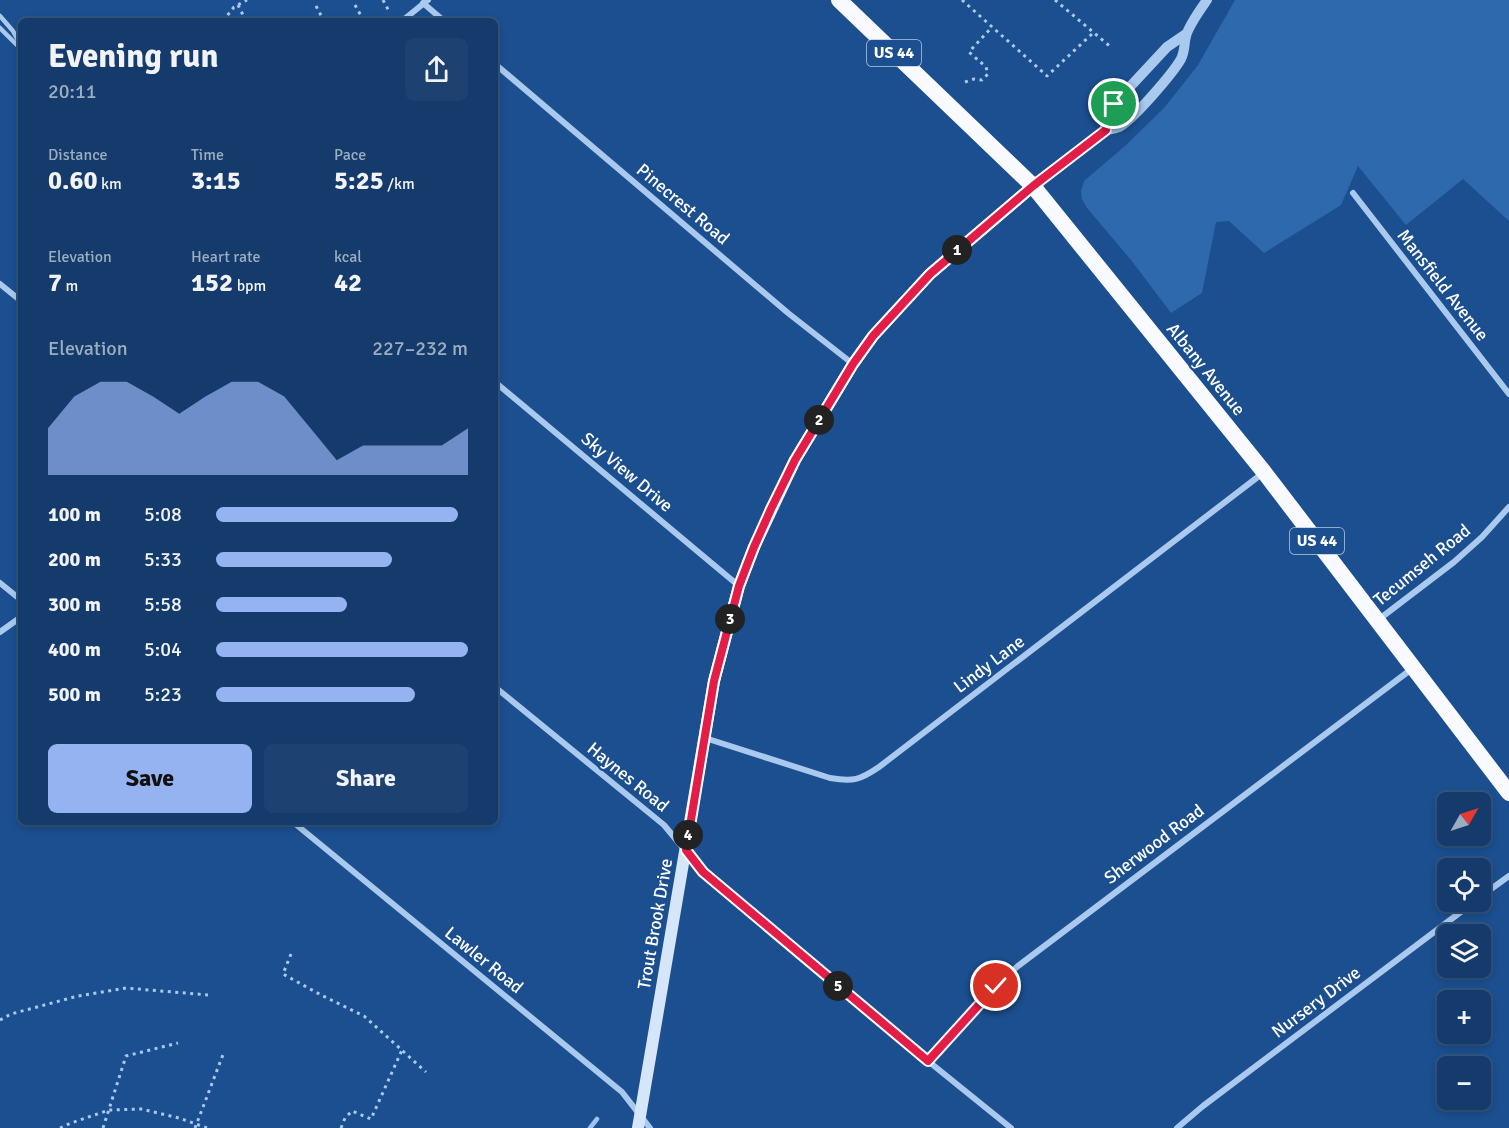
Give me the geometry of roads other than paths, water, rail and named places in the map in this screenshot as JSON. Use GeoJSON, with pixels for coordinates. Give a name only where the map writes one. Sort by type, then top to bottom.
{"type":"FeatureCollection","features":[{"type":"Feature","properties":{"kind":"highway","name":"Albany Avenue"},"geometry":{"type":"LineString","coordinates":[[839,0],[1033,186],[1264,472],[1509,793]]}},
{"type":"Feature","properties":{"kind":"main road","name":"Trout Brook Drive"},"geometry":{"type":"LineString","coordinates":[[638,1128],[714,681],[739,586],[754,547],[795,460],[853,364],[873,336],[930,274],[1033,186]]}},
{"type":"Feature","properties":{"kind":"street"},"geometry":{"type":"LineString","coordinates":[[1033,186],[1106,130],[1121,126],[1143,105],[1181,59],[1186,34],[1207,0]]}},
{"type":"Feature","properties":{"kind":"street"},"geometry":{"type":"LineString","coordinates":[[406,18],[425,2],[441,18]]}},
{"type":"Feature","properties":{"kind":"street"},"geometry":{"type":"LineString","coordinates":[[1106,130],[1109,111],[1114,104],[1167,47],[1186,34]]}},
{"type":"Feature","properties":{"kind":"street","name":"Pinecrest Road"},"geometry":{"type":"LineString","coordinates":[[498,67],[788,313],[853,364]]}},
{"type":"Feature","properties":{"kind":"street","name":"Mansfield Avenue"},"geometry":{"type":"LineString","coordinates":[[1353,193],[1509,394]]}},
{"type":"Feature","properties":{"kind":"street"},"geometry":{"type":"LineString","coordinates":[[0,284],[18,299]]}},
{"type":"Feature","properties":{"kind":"street","name":"Sky View Drive"},"geometry":{"type":"LineString","coordinates":[[498,385],[739,586]]}},
{"type":"Feature","properties":{"kind":"street","name":"Lindy Lane"},"geometry":{"type":"LineString","coordinates":[[704,738],[830,778],[855,781],[864,778],[1264,472]]}},
{"type":"Feature","properties":{"kind":"street","name":"Tecumseh Road"},"geometry":{"type":"LineString","coordinates":[[1377,620],[1454,562],[1482,537],[1509,507]]}},
{"type":"Feature","properties":{"kind":"street"},"geometry":{"type":"LineString","coordinates":[[0,584],[18,598]]}},
{"type":"Feature","properties":{"kind":"street"},"geometry":{"type":"LineString","coordinates":[[0,632],[18,619]]}},
{"type":"Feature","properties":{"kind":"street","name":"Sherwood Road"},"geometry":{"type":"LineString","coordinates":[[928,1061],[996,986],[1018,966],[1413,668]]}},
{"type":"Feature","properties":{"kind":"street","name":"Haynes Road"},"geometry":{"type":"LineString","coordinates":[[498,689],[664,825],[703,872],[1011,1128]]}},
{"type":"Feature","properties":{"kind":"street","name":"Lawler Road"},"geometry":{"type":"LineString","coordinates":[[296,825],[622,1092],[650,1128]]}},
{"type":"Feature","properties":{"kind":"street"},"geometry":{"type":"LineString","coordinates":[[1491,889],[1509,876]]}},
{"type":"Feature","properties":{"kind":"street","name":"Nursery Drive"},"geometry":{"type":"LineString","coordinates":[[1177,1128],[1461,912]]}},
{"type":"Feature","properties":{"kind":"lane"},"geometry":{"type":"LineString","coordinates":[[0,16],[18,41]]}},
{"type":"Feature","properties":{"kind":"lane"},"geometry":{"type":"LineString","coordinates":[[0,28],[18,44]]}},
{"type":"Feature","properties":{"kind":"waterway"},"geometry":{"type":"LineString","coordinates":[[590,1128],[597,1119]]}}]}
